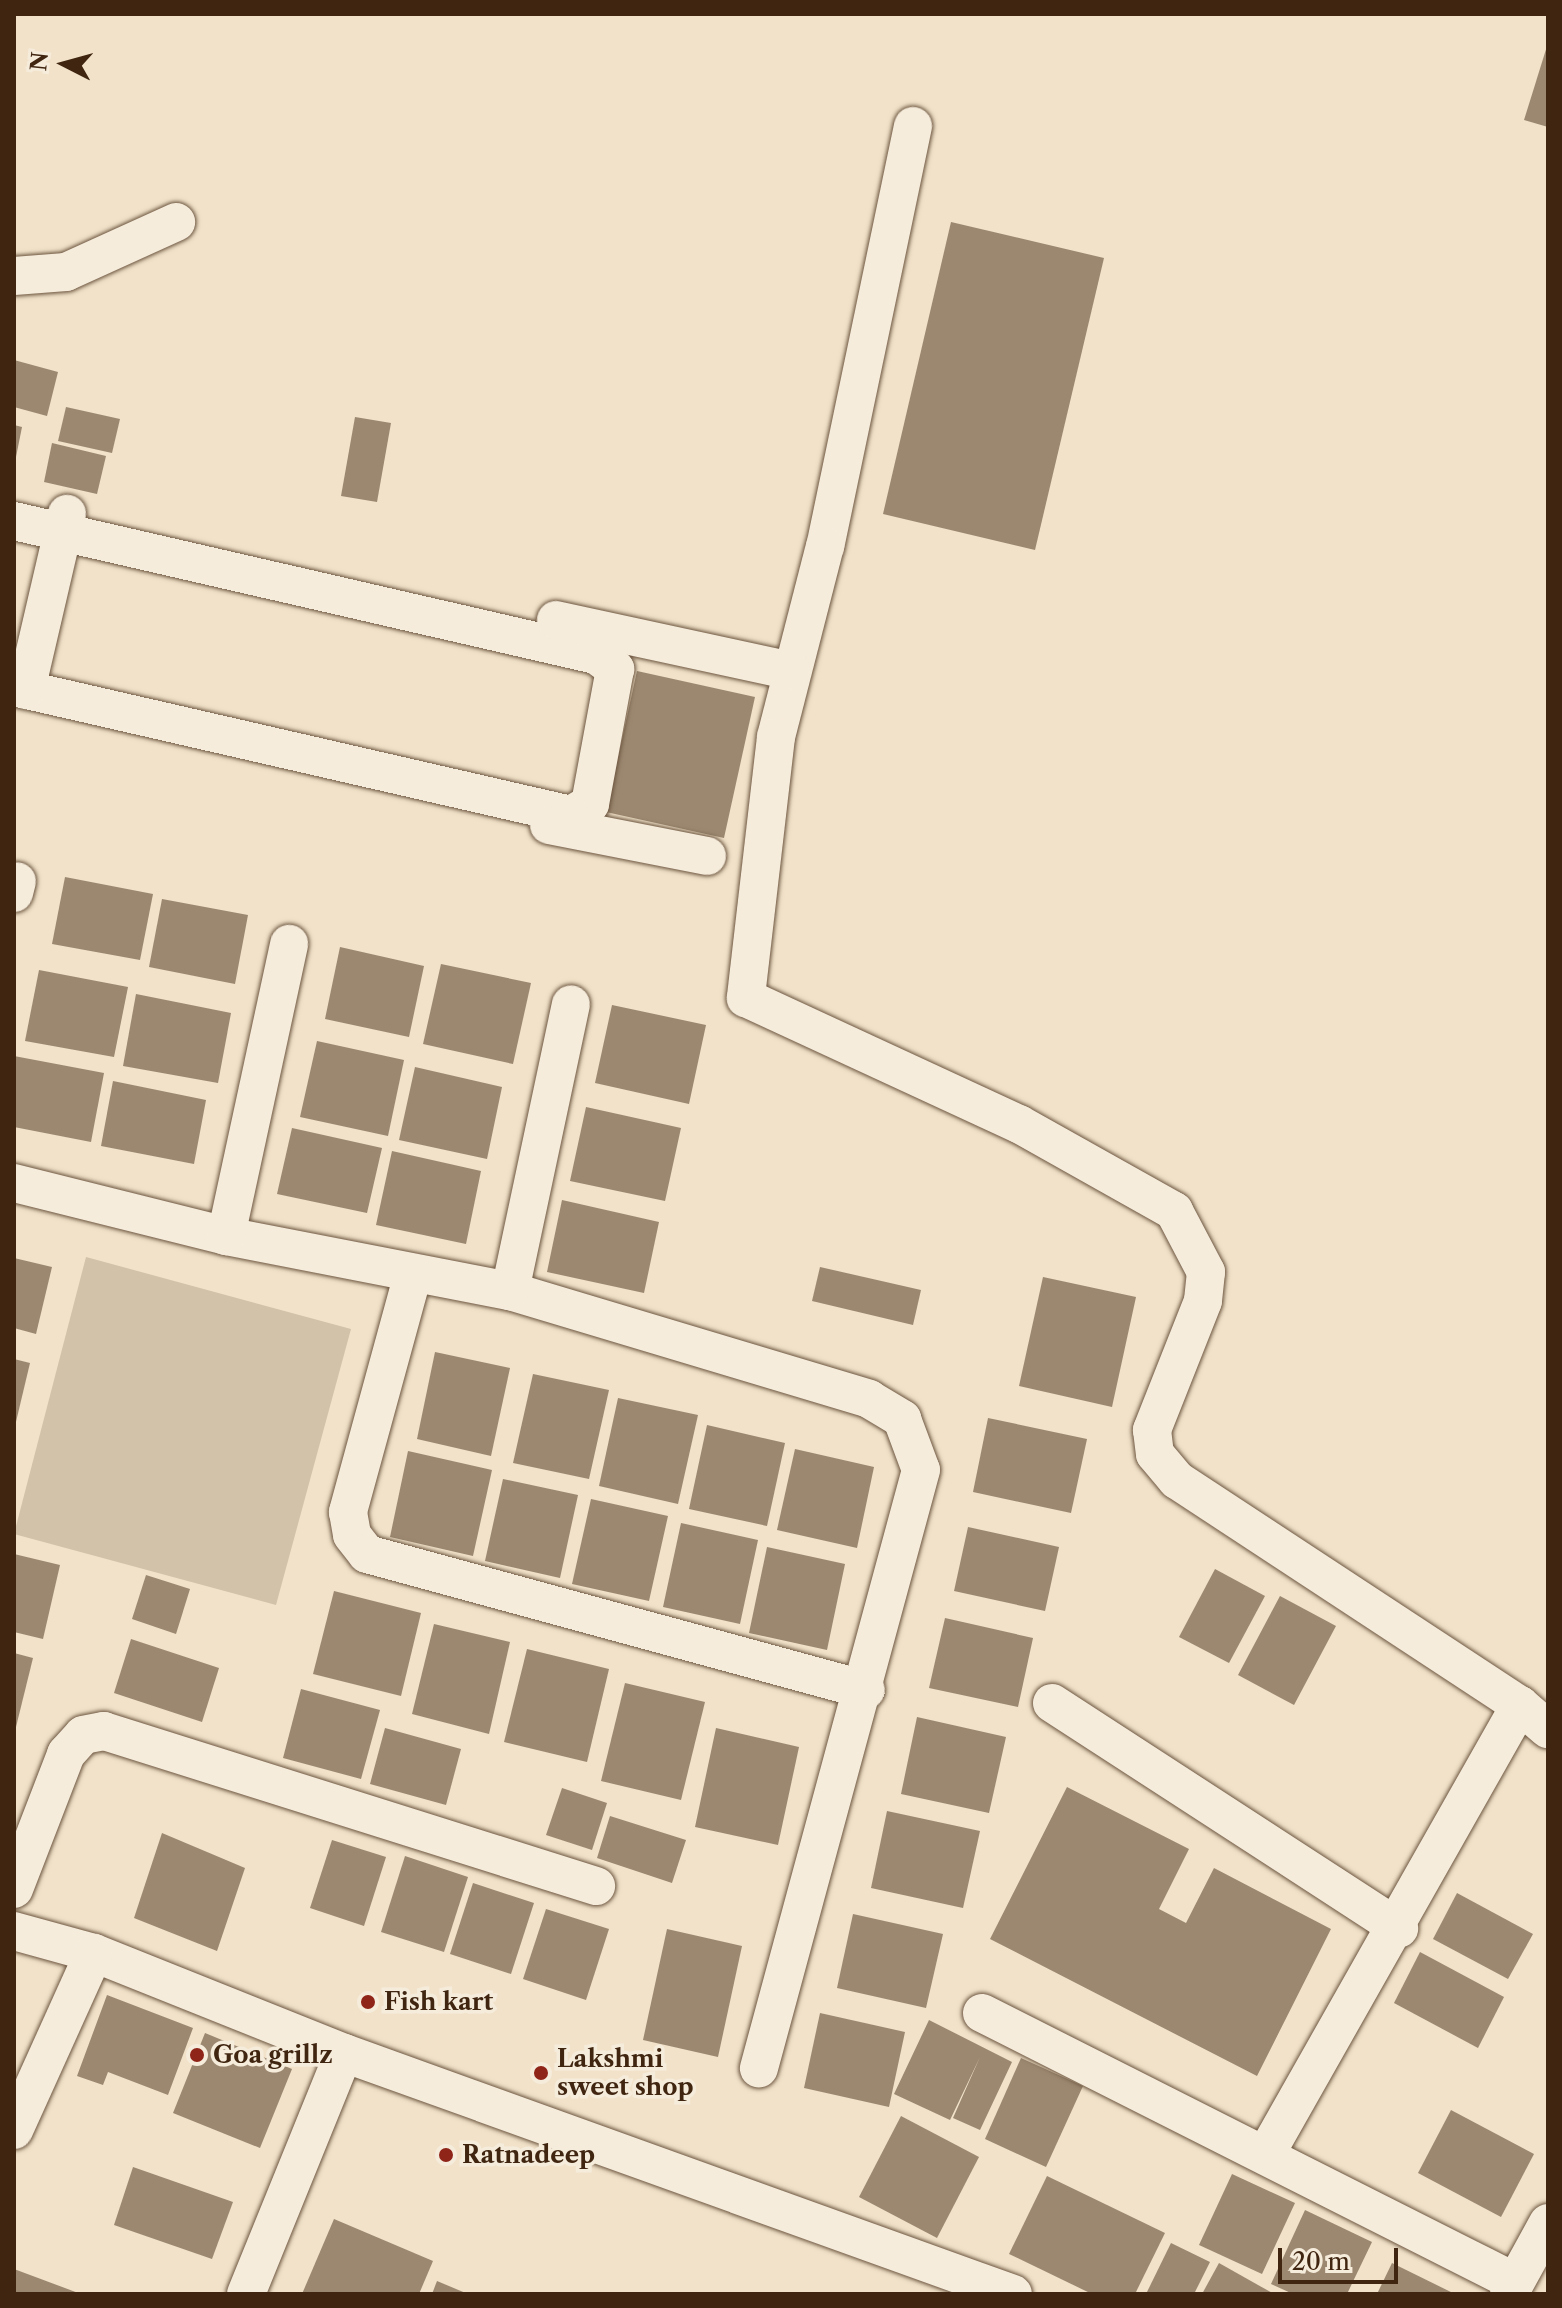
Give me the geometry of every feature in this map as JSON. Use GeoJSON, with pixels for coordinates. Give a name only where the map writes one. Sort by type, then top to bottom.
{"type":"FeatureCollection","features":[{"type":"Feature","properties":{"kind":"street"},"geometry":{"type":"LineString","coordinates":[[913,126],[825,546],[791,671],[746,998],[1019,1124],[1174,1211],[1206,1272],[1203,1301],[1152,1430],[1155,1454],[1177,1480],[1534,1717],[1399,1928],[1267,2152]]}},
{"type":"Feature","properties":{"kind":"street"},"geometry":{"type":"LineString","coordinates":[[14,276],[66,272],[176,222]]}},
{"type":"Feature","properties":{"kind":"street"},"geometry":{"type":"LineString","coordinates":[[14,502],[64,523],[264,569],[606,660],[615,684],[590,804],[571,815],[18,696]]}},
{"type":"Feature","properties":{"kind":"street"},"geometry":{"type":"LineString","coordinates":[[14,521],[64,523]]}},
{"type":"Feature","properties":{"kind":"street"},"geometry":{"type":"LineString","coordinates":[[18,696],[64,523]]}},
{"type":"Feature","properties":{"kind":"street"},"geometry":{"type":"LineString","coordinates":[[264,569],[791,671]]}},
{"type":"Feature","properties":{"kind":"street"},"geometry":{"type":"LineString","coordinates":[[18,696],[707,856]]}},
{"type":"Feature","properties":{"kind":"street"},"geometry":{"type":"LineString","coordinates":[[226,1236],[289,944]]}},
{"type":"Feature","properties":{"kind":"street"},"geometry":{"type":"LineString","coordinates":[[510,1291],[571,1004]]}},
{"type":"Feature","properties":{"kind":"street"},"geometry":{"type":"LineString","coordinates":[[14,1183],[226,1236],[510,1291],[869,1399],[902,1419],[921,1470],[866,1690],[759,2068]]}},
{"type":"Feature","properties":{"kind":"street"},"geometry":{"type":"LineString","coordinates":[[413,1274],[348,1512],[352,1535],[367,1554],[866,1690]]}},
{"type":"Feature","properties":{"kind":"street"},"geometry":{"type":"LineString","coordinates":[[1052,1703],[1399,1928]]}},
{"type":"Feature","properties":{"kind":"street"},"geometry":{"type":"LineString","coordinates":[[14,1889],[66,1754],[83,1735],[104,1731],[596,1886]]}},
{"type":"Feature","properties":{"kind":"street"},"geometry":{"type":"LineString","coordinates":[[14,1931],[94,1953],[344,2053],[1006,2293]]}},
{"type":"Feature","properties":{"kind":"street"},"geometry":{"type":"LineString","coordinates":[[14,2130],[94,1953]]}},
{"type":"Feature","properties":{"kind":"street"},"geometry":{"type":"LineString","coordinates":[[982,2013],[1267,2152],[1512,2288],[1548,2223]]}},
{"type":"Feature","properties":{"kind":"street"},"geometry":{"type":"LineString","coordinates":[[246,2294],[344,2053]]}},
{"type":"Feature","properties":{"kind":"shaded area"},"geometry":{"type":"Polygon","coordinates":[[[86,1257],[351,1329],[276,1605],[14,1534],[86,1257]]]}},
{"type":"Feature","properties":{"kind":"building"},"geometry":{"type":"Polygon","coordinates":[[[1548,43],[1548,127],[1524,120],[1548,43]]]}},
{"type":"Feature","properties":{"kind":"building"},"geometry":{"type":"Polygon","coordinates":[[[951,222],[1104,258],[1035,550],[883,514],[951,222]]]}},
{"type":"Feature","properties":{"kind":"building"},"geometry":{"type":"Polygon","coordinates":[[[14,360],[58,372],[47,416],[14,407],[14,360]]]}},
{"type":"Feature","properties":{"kind":"building"},"geometry":{"type":"Polygon","coordinates":[[[66,407],[120,419],[112,453],[58,441],[66,407]]]}},
{"type":"Feature","properties":{"kind":"building"},"geometry":{"type":"Polygon","coordinates":[[[355,417],[391,423],[377,502],[341,496],[355,417]]]}},
{"type":"Feature","properties":{"kind":"building"},"geometry":{"type":"Polygon","coordinates":[[[14,425],[22,427],[15,462],[14,461],[14,425]]]}},
{"type":"Feature","properties":{"kind":"building"},"geometry":{"type":"Polygon","coordinates":[[[52,443],[106,456],[97,494],[44,482],[52,443]]]}},
{"type":"Feature","properties":{"kind":"building"},"geometry":{"type":"Polygon","coordinates":[[[637,671],[755,697],[724,838],[606,812],[637,671]]]}},
{"type":"Feature","properties":{"kind":"building"},"geometry":{"type":"Polygon","coordinates":[[[65,877],[153,894],[140,960],[52,944],[65,877]]]}},
{"type":"Feature","properties":{"kind":"building"},"geometry":{"type":"Polygon","coordinates":[[[162,899],[248,915],[235,984],[149,967],[162,899]]]}},
{"type":"Feature","properties":{"kind":"building"},"geometry":{"type":"Polygon","coordinates":[[[340,947],[424,966],[409,1037],[325,1019],[340,947]]]}},
{"type":"Feature","properties":{"kind":"building"},"geometry":{"type":"Polygon","coordinates":[[[441,964],[531,983],[513,1064],[423,1044],[441,964]]]}},
{"type":"Feature","properties":{"kind":"building"},"geometry":{"type":"Polygon","coordinates":[[[39,970],[128,987],[114,1057],[25,1041],[39,970]]]}},
{"type":"Feature","properties":{"kind":"building"},"geometry":{"type":"Polygon","coordinates":[[[136,994],[231,1013],[218,1083],[123,1066],[136,994]]]}},
{"type":"Feature","properties":{"kind":"building"},"geometry":{"type":"Polygon","coordinates":[[[612,1005],[706,1025],[689,1104],[595,1083],[612,1005]]]}},
{"type":"Feature","properties":{"kind":"building"},"geometry":{"type":"Polygon","coordinates":[[[317,1041],[404,1060],[388,1136],[300,1117],[317,1041]]]}},
{"type":"Feature","properties":{"kind":"building"},"geometry":{"type":"Polygon","coordinates":[[[14,1056],[104,1073],[91,1142],[14,1127],[14,1056]]]}},
{"type":"Feature","properties":{"kind":"building"},"geometry":{"type":"Polygon","coordinates":[[[415,1067],[502,1087],[487,1159],[399,1140],[415,1067]]]}},
{"type":"Feature","properties":{"kind":"building"},"geometry":{"type":"Polygon","coordinates":[[[113,1081],[206,1100],[194,1164],[101,1146],[113,1081]]]}},
{"type":"Feature","properties":{"kind":"building"},"geometry":{"type":"Polygon","coordinates":[[[586,1107],[681,1128],[665,1201],[570,1181],[586,1107]]]}},
{"type":"Feature","properties":{"kind":"building"},"geometry":{"type":"Polygon","coordinates":[[[292,1128],[382,1148],[367,1213],[277,1194],[292,1128]]]}},
{"type":"Feature","properties":{"kind":"building"},"geometry":{"type":"Polygon","coordinates":[[[392,1151],[481,1171],[466,1244],[376,1225],[392,1151]]]}},
{"type":"Feature","properties":{"kind":"building"},"geometry":{"type":"Polygon","coordinates":[[[562,1200],[659,1222],[644,1293],[547,1272],[562,1200]]]}},
{"type":"Feature","properties":{"kind":"building"},"geometry":{"type":"Polygon","coordinates":[[[14,1258],[52,1267],[36,1334],[14,1328],[14,1258]]]}},
{"type":"Feature","properties":{"kind":"building"},"geometry":{"type":"Polygon","coordinates":[[[820,1267],[921,1290],[913,1325],[812,1301],[820,1267]]]}},
{"type":"Feature","properties":{"kind":"building"},"geometry":{"type":"Polygon","coordinates":[[[1043,1277],[1136,1297],[1112,1407],[1019,1386],[1043,1277]]]}},
{"type":"Feature","properties":{"kind":"building"},"geometry":{"type":"Polygon","coordinates":[[[435,1352],[510,1368],[491,1456],[417,1439],[435,1352]]]}},
{"type":"Feature","properties":{"kind":"building"},"geometry":{"type":"Polygon","coordinates":[[[14,1359],[30,1363],[15,1426],[14,1426],[14,1359]]]}},
{"type":"Feature","properties":{"kind":"building"},"geometry":{"type":"Polygon","coordinates":[[[533,1374],[609,1390],[589,1479],[513,1463],[533,1374]]]}},
{"type":"Feature","properties":{"kind":"building"},"geometry":{"type":"Polygon","coordinates":[[[618,1398],[698,1415],[678,1504],[599,1486],[618,1398]]]}},
{"type":"Feature","properties":{"kind":"building"},"geometry":{"type":"Polygon","coordinates":[[[988,1418],[1087,1439],[1071,1513],[973,1492],[988,1418]]]}},
{"type":"Feature","properties":{"kind":"building"},"geometry":{"type":"Polygon","coordinates":[[[707,1425],[785,1443],[767,1526],[689,1509],[707,1425]]]}},
{"type":"Feature","properties":{"kind":"building"},"geometry":{"type":"Polygon","coordinates":[[[795,1449],[874,1467],[857,1548],[777,1530],[795,1449]]]}},
{"type":"Feature","properties":{"kind":"building"},"geometry":{"type":"Polygon","coordinates":[[[408,1451],[492,1470],[473,1556],[390,1537],[408,1451]]]}},
{"type":"Feature","properties":{"kind":"building"},"geometry":{"type":"Polygon","coordinates":[[[503,1479],[578,1495],[560,1578],[485,1561],[503,1479]]]}},
{"type":"Feature","properties":{"kind":"building"},"geometry":{"type":"Polygon","coordinates":[[[591,1499],[668,1516],[649,1601],[572,1584],[591,1499]]]}},
{"type":"Feature","properties":{"kind":"building"},"geometry":{"type":"Polygon","coordinates":[[[681,1523],[758,1540],[740,1624],[663,1607],[681,1523]]]}},
{"type":"Feature","properties":{"kind":"building"},"geometry":{"type":"Polygon","coordinates":[[[968,1527],[1059,1547],[1045,1611],[954,1591],[968,1527]]]}},
{"type":"Feature","properties":{"kind":"building"},"geometry":{"type":"Polygon","coordinates":[[[767,1547],[845,1564],[827,1650],[749,1633],[767,1547]]]}},
{"type":"Feature","properties":{"kind":"building"},"geometry":{"type":"Polygon","coordinates":[[[14,1554],[60,1565],[43,1639],[14,1632],[14,1554]]]}},
{"type":"Feature","properties":{"kind":"building"},"geometry":{"type":"Polygon","coordinates":[[[1215,1569],[1265,1596],[1229,1663],[1179,1637],[1215,1569]]]}},
{"type":"Feature","properties":{"kind":"building"},"geometry":{"type":"Polygon","coordinates":[[[146,1575],[190,1589],[176,1634],[132,1619],[146,1575]]]}},
{"type":"Feature","properties":{"kind":"building"},"geometry":{"type":"Polygon","coordinates":[[[334,1591],[421,1613],[401,1696],[313,1674],[334,1591]]]}},
{"type":"Feature","properties":{"kind":"building"},"geometry":{"type":"Polygon","coordinates":[[[1280,1596],[1336,1626],[1294,1705],[1238,1675],[1280,1596]]]}},
{"type":"Feature","properties":{"kind":"building"},"geometry":{"type":"Polygon","coordinates":[[[945,1618],[1033,1638],[1018,1707],[929,1688],[945,1618]]]}},
{"type":"Feature","properties":{"kind":"building"},"geometry":{"type":"Polygon","coordinates":[[[434,1624],[510,1642],[489,1734],[412,1714],[434,1624]]]}},
{"type":"Feature","properties":{"kind":"building"},"geometry":{"type":"Polygon","coordinates":[[[131,1639],[219,1668],[202,1722],[114,1693],[131,1639]]]}},
{"type":"Feature","properties":{"kind":"building"},"geometry":{"type":"Polygon","coordinates":[[[527,1649],[609,1669],[587,1762],[504,1742],[527,1649]]]}},
{"type":"Feature","properties":{"kind":"building"},"geometry":{"type":"Polygon","coordinates":[[[14,1653],[33,1658],[15,1731],[14,1731],[14,1653]]]}},
{"type":"Feature","properties":{"kind":"building"},"geometry":{"type":"Polygon","coordinates":[[[625,1683],[705,1702],[681,1800],[601,1781],[625,1683]]]}},
{"type":"Feature","properties":{"kind":"building"},"geometry":{"type":"Polygon","coordinates":[[[301,1689],[380,1710],[361,1779],[283,1758],[301,1689]]]}},
{"type":"Feature","properties":{"kind":"building"},"geometry":{"type":"Polygon","coordinates":[[[917,1717],[1006,1737],[989,1813],[901,1794],[917,1717]]]}},
{"type":"Feature","properties":{"kind":"building"},"geometry":{"type":"Polygon","coordinates":[[[385,1728],[461,1749],[446,1805],[370,1784],[385,1728]]]}},
{"type":"Feature","properties":{"kind":"building"},"geometry":{"type":"Polygon","coordinates":[[[716,1728],[799,1747],[778,1845],[695,1827],[716,1728]]]}},
{"type":"Feature","properties":{"kind":"building"},"geometry":{"type":"Polygon","coordinates":[[[1067,1787],[1189,1849],[1159,1909],[1186,1923],[1214,1868],[1331,1929],[1257,2076],[990,1939],[1067,1787]]]}},
{"type":"Feature","properties":{"kind":"building"},"geometry":{"type":"Polygon","coordinates":[[[562,1788],[607,1803],[592,1850],[546,1835],[562,1788]]]}},
{"type":"Feature","properties":{"kind":"building"},"geometry":{"type":"Polygon","coordinates":[[[887,1811],[980,1831],[963,1908],[871,1888],[887,1811]]]}},
{"type":"Feature","properties":{"kind":"building"},"geometry":{"type":"Polygon","coordinates":[[[610,1816],[686,1840],[672,1883],[597,1858],[610,1816]]]}},
{"type":"Feature","properties":{"kind":"building"},"geometry":{"type":"Polygon","coordinates":[[[162,1833],[245,1868],[217,1951],[134,1918],[162,1833]]]}},
{"type":"Feature","properties":{"kind":"building"},"geometry":{"type":"Polygon","coordinates":[[[332,1840],[386,1857],[364,1926],[310,1908],[332,1840]]]}},
{"type":"Feature","properties":{"kind":"building"},"geometry":{"type":"Polygon","coordinates":[[[405,1856],[468,1877],[444,1952],[381,1932],[405,1856]]]}},
{"type":"Feature","properties":{"kind":"building"},"geometry":{"type":"Polygon","coordinates":[[[473,1883],[534,1903],[511,1974],[450,1954],[473,1883]]]}},
{"type":"Feature","properties":{"kind":"building"},"geometry":{"type":"Polygon","coordinates":[[[1457,1893],[1533,1934],[1508,1979],[1433,1939],[1457,1893]]]}},
{"type":"Feature","properties":{"kind":"building"},"geometry":{"type":"Polygon","coordinates":[[[546,1909],[609,1929],[586,2000],[523,1979],[546,1909]]]}},
{"type":"Feature","properties":{"kind":"building"},"geometry":{"type":"Polygon","coordinates":[[[853,1914],[943,1934],[926,2008],[837,1988],[853,1914]]]}},
{"type":"Feature","properties":{"kind":"building"},"geometry":{"type":"Polygon","coordinates":[[[667,1929],[742,1946],[718,2057],[643,2040],[667,1929]]]}},
{"type":"Feature","properties":{"kind":"building"},"geometry":{"type":"Polygon","coordinates":[[[1420,1952],[1504,1997],[1478,2048],[1394,2003],[1420,1952]]]}},
{"type":"Feature","properties":{"kind":"building"},"geometry":{"type":"Polygon","coordinates":[[[107,1995],[193,2028],[168,2095],[108,2072],[103,2085],[77,2076],[107,1995]]]}},
{"type":"Feature","properties":{"kind":"building"},"geometry":{"type":"Polygon","coordinates":[[[820,2013],[905,2032],[889,2107],[804,2088],[820,2013]]]}},
{"type":"Feature","properties":{"kind":"building"},"geometry":{"type":"Polygon","coordinates":[[[929,2020],[1012,2062],[980,2130],[953,2118],[980,2057],[950,2120],[894,2094],[929,2020]]]}},
{"type":"Feature","properties":{"kind":"building"},"geometry":{"type":"Polygon","coordinates":[[[205,2033],[292,2069],[260,2148],[173,2113],[205,2033]]]}},
{"type":"Feature","properties":{"kind":"building"},"geometry":{"type":"Polygon","coordinates":[[[1021,2058],[1083,2086],[1046,2167],[985,2139],[1021,2058]]]}},
{"type":"Feature","properties":{"kind":"building"},"geometry":{"type":"Polygon","coordinates":[[[1451,2110],[1534,2154],[1501,2217],[1418,2173],[1451,2110]]]}},
{"type":"Feature","properties":{"kind":"building"},"geometry":{"type":"Polygon","coordinates":[[[901,2116],[979,2157],[937,2238],[859,2197],[901,2116]]]}},
{"type":"Feature","properties":{"kind":"building"},"geometry":{"type":"Polygon","coordinates":[[[133,2167],[233,2202],[212,2259],[114,2225],[133,2167]]]}},
{"type":"Feature","properties":{"kind":"building"},"geometry":{"type":"Polygon","coordinates":[[[1232,2174],[1295,2203],[1262,2274],[1199,2245],[1232,2174]]]}},
{"type":"Feature","properties":{"kind":"building"},"geometry":{"type":"Polygon","coordinates":[[[1047,2176],[1165,2233],[1135,2294],[1092,2294],[1009,2254],[1047,2176]]]}},
{"type":"Feature","properties":{"kind":"building"},"geometry":{"type":"Polygon","coordinates":[[[1305,2210],[1372,2242],[1347,2294],[1293,2294],[1271,2284],[1305,2210]]]}},
{"type":"Feature","properties":{"kind":"building"},"geometry":{"type":"Polygon","coordinates":[[[334,2219],[433,2261],[419,2294],[302,2294],[334,2219]]]}},
{"type":"Feature","properties":{"kind":"building"},"geometry":{"type":"Polygon","coordinates":[[[1171,2243],[1210,2262],[1194,2294],[1146,2294],[1171,2243]]]}},
{"type":"Feature","properties":{"kind":"building"},"geometry":{"type":"Polygon","coordinates":[[[1219,2263],[1274,2294],[1202,2294],[1219,2263]]]}},
{"type":"Feature","properties":{"kind":"building"},"geometry":{"type":"Polygon","coordinates":[[[1392,2263],[1455,2294],[1377,2294],[1392,2263]]]}},
{"type":"Feature","properties":{"kind":"building"},"geometry":{"type":"Polygon","coordinates":[[[14,2269],[81,2294],[14,2294],[14,2269]]]}},
{"type":"Feature","properties":{"kind":"building"},"geometry":{"type":"Polygon","coordinates":[[[437,2281],[468,2294],[432,2294],[437,2281]]]}},
{"type":"Feature","properties":{"kind":"place","name":"Fish kart"},"geometry":{"type":"Point","coordinates":[368,2002]}},
{"type":"Feature","properties":{"kind":"place","name":"Goa grillz"},"geometry":{"type":"Point","coordinates":[197,2055]}},
{"type":"Feature","properties":{"kind":"place","name":"Lakshmi sweet shop"},"geometry":{"type":"Point","coordinates":[541,2073]}},
{"type":"Feature","properties":{"kind":"place","name":"Ratnadeep"},"geometry":{"type":"Point","coordinates":[446,2155]}}]}
